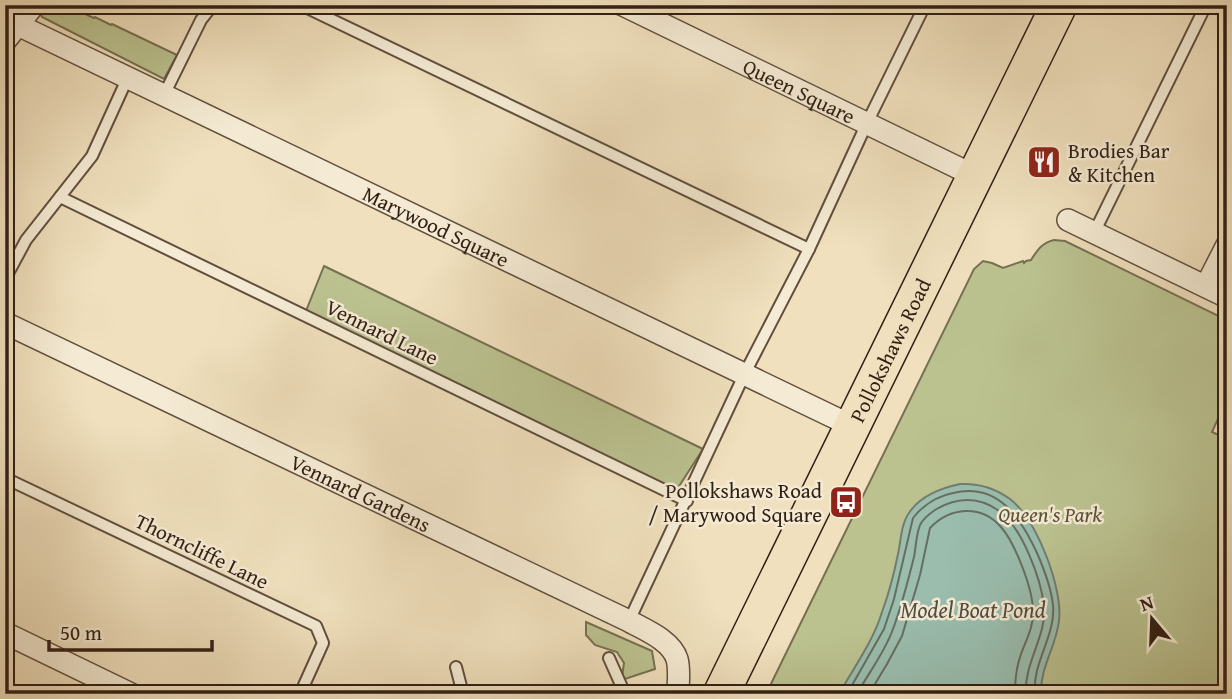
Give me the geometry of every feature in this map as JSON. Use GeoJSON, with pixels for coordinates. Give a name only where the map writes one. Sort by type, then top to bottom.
{"type":"FeatureCollection","features":[{"type":"Feature","properties":{"kind":"main road","name":"Pollokshaws Road"},"geometry":{"type":"LineString","coordinates":[[722,694],[1059,5]]}},
{"type":"Feature","properties":{"kind":"street"},"geometry":{"type":"LineString","coordinates":[[12,33],[34,5]]}},
{"type":"Feature","properties":{"kind":"street","name":"Queen Square"},"geometry":{"type":"LineString","coordinates":[[623,5],[975,176]]}},
{"type":"Feature","properties":{"kind":"street","name":"Marywood Square"},"geometry":{"type":"LineString","coordinates":[[12,33],[128,77],[852,426]]}},
{"type":"Feature","properties":{"kind":"street"},"geometry":{"type":"LineString","coordinates":[[1068,220],[1227,297]]}},
{"type":"Feature","properties":{"kind":"street"},"geometry":{"type":"LineString","coordinates":[[1206,286],[1227,245]]}},
{"type":"Feature","properties":{"kind":"street","name":"Vennard Gardens"},"geometry":{"type":"LineString","coordinates":[[5,323],[629,621],[665,642],[673,650],[677,660],[678,694]]}},
{"type":"Feature","properties":{"kind":"street"},"geometry":{"type":"LineString","coordinates":[[5,633],[131,694]]}},
{"type":"Feature","properties":{"kind":"lane"},"geometry":{"type":"LineString","coordinates":[[164,95],[201,20],[214,5]]}},
{"type":"Feature","properties":{"kind":"lane"},"geometry":{"type":"LineString","coordinates":[[301,5],[809,249]]}},
{"type":"Feature","properties":{"kind":"lane"},"geometry":{"type":"LineString","coordinates":[[629,621],[745,373],[809,249],[925,5]]}},
{"type":"Feature","properties":{"kind":"lane"},"geometry":{"type":"LineString","coordinates":[[1094,233],[1206,5]]}},
{"type":"Feature","properties":{"kind":"lane"},"geometry":{"type":"LineString","coordinates":[[5,279],[26,240],[92,156],[128,77]]}},
{"type":"Feature","properties":{"kind":"lane","name":"Vennard Lane"},"geometry":{"type":"LineString","coordinates":[[60,197],[687,501]]}},
{"type":"Feature","properties":{"kind":"lane","name":"Thorncliffe Lane"},"geometry":{"type":"LineString","coordinates":[[5,478],[316,626],[323,643],[300,694]]}},
{"type":"Feature","properties":{"kind":"lane"},"geometry":{"type":"LineString","coordinates":[[609,658],[625,694]]}},
{"type":"Feature","properties":{"kind":"lane"},"geometry":{"type":"LineString","coordinates":[[456,667],[463,694]]}},
{"type":"Feature","properties":{"kind":"green space"},"geometry":{"type":"Polygon","coordinates":[[[44,5],[72,5],[88,13],[87,15],[177,55],[164,79],[42,17],[40,12],[44,5]]]}},
{"type":"Feature","properties":{"kind":"green space","name":"Queen's Park"},"geometry":{"type":"Polygon","coordinates":[[[1054,240],[1065,241],[1227,320],[1227,399],[1212,432],[1227,439],[1227,694],[766,694],[974,269],[983,261],[1003,268],[1023,261],[1024,263],[1031,260],[1043,245],[1054,240]]]}},
{"type":"Feature","properties":{"kind":"green space"},"geometry":{"type":"Polygon","coordinates":[[[324,266],[703,449],[676,491],[306,311],[324,266]]]}},
{"type":"Feature","properties":{"kind":"green space"},"geometry":{"type":"Polygon","coordinates":[[[586,622],[652,651],[655,669],[625,679],[622,677],[624,663],[617,652],[595,645],[586,635],[586,622]]]}},
{"type":"Feature","properties":{"kind":"water","name":"Model Boat Pond"},"geometry":{"type":"Polygon","coordinates":[[[960,484],[986,487],[1010,499],[1030,522],[1046,555],[1057,591],[1059,621],[1043,675],[1041,694],[839,694],[878,623],[891,583],[906,517],[925,497],[960,484]]]}},
{"type":"Feature","properties":{"kind":"place","name":"Brodies Bar & Kitchen"},"geometry":{"type":"Point","coordinates":[1044,162]}},
{"type":"Feature","properties":{"kind":"place","name":"Pollokshaws Road / Marywood Square"},"geometry":{"type":"Point","coordinates":[846,502]}}]}
